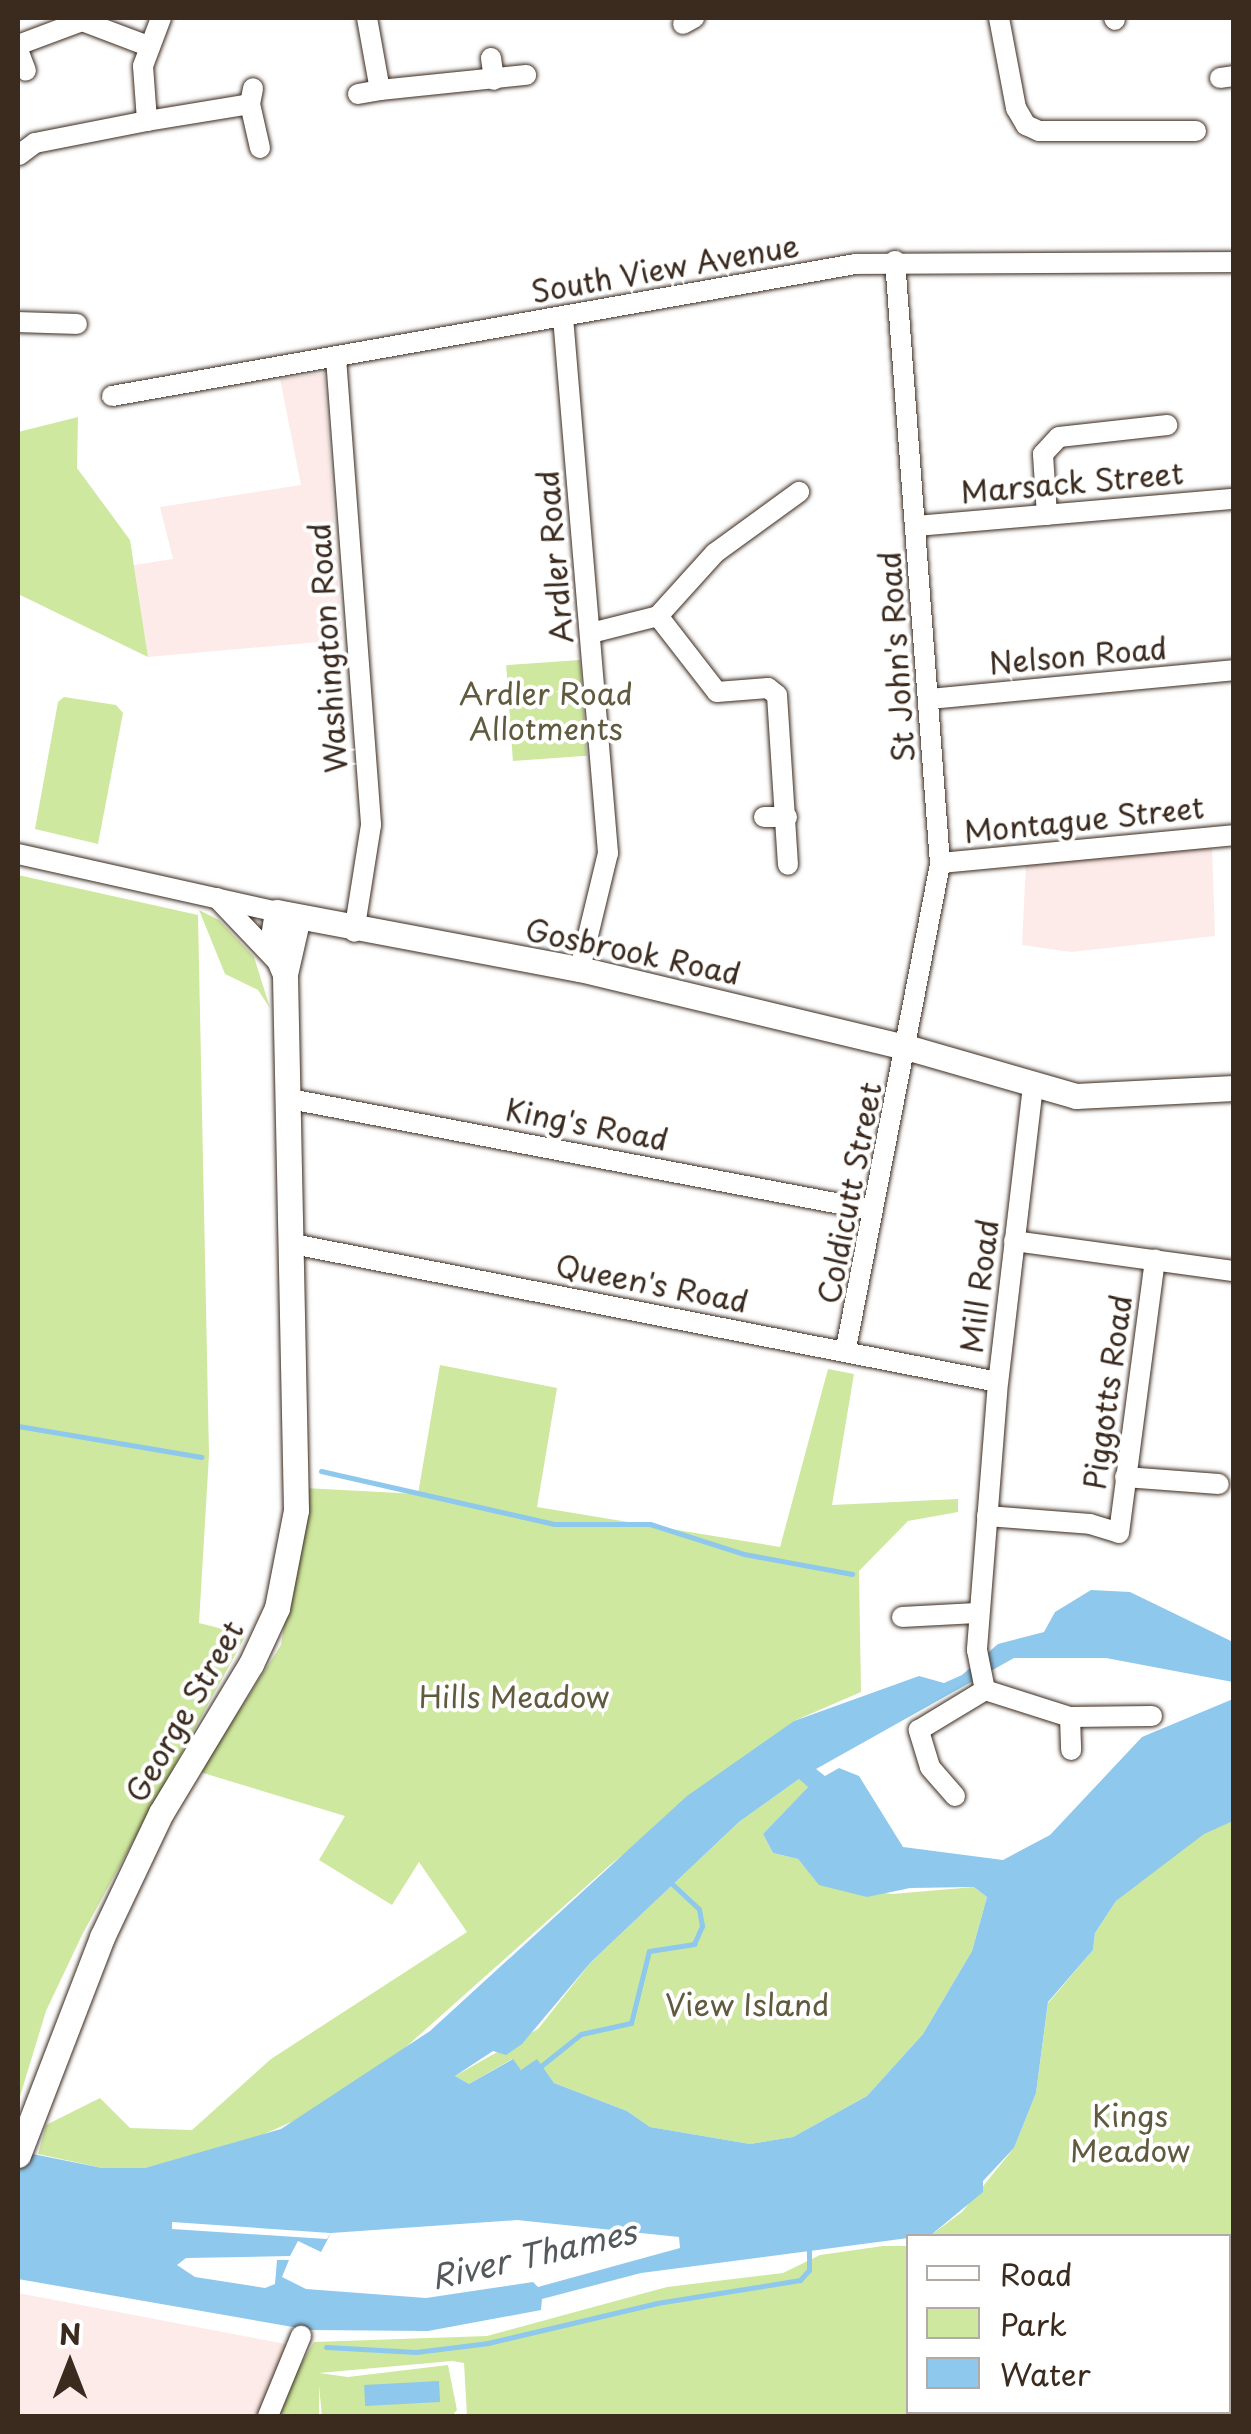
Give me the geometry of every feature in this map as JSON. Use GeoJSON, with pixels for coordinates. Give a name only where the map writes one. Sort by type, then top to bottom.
{"type":"FeatureCollection","features":[{"type":"Feature","properties":{"kind":"main road","name":"Gosbrook Road"},"geometry":{"type":"LineString","coordinates":[[287,915],[354,932],[580,969],[906,1047],[1076,1096],[1134,1097],[1234,1088]]}},
{"type":"Feature","properties":{"kind":"main road","name":"George Street"},"geometry":{"type":"LineString","coordinates":[[18,2153],[102,1938],[161,1813],[252,1664],[277,1608],[296,1510],[290,1098],[281,968],[287,915]]}},
{"type":"Feature","properties":{"kind":"street"},"geometry":{"type":"LineString","coordinates":[[148,121],[148,46],[161,18]]}},
{"type":"Feature","properties":{"kind":"street"},"geometry":{"type":"LineString","coordinates":[[367,18],[380,90]]}},
{"type":"Feature","properties":{"kind":"street"},"geometry":{"type":"LineString","coordinates":[[999,18],[1016,108],[1026,126],[1039,131],[1188,131],[1181,108]]}},
{"type":"Feature","properties":{"kind":"street"},"geometry":{"type":"LineString","coordinates":[[26,71],[18,48],[82,21],[148,46]]}},
{"type":"Feature","properties":{"kind":"street"},"geometry":{"type":"LineString","coordinates":[[491,58],[494,80]]}},
{"type":"Feature","properties":{"kind":"street"},"geometry":{"type":"LineString","coordinates":[[358,94],[526,76]]}},
{"type":"Feature","properties":{"kind":"street"},"geometry":{"type":"LineString","coordinates":[[28,141],[148,121],[252,96],[260,148]]}},
{"type":"Feature","properties":{"kind":"street","name":"South View Avenue"},"geometry":{"type":"LineString","coordinates":[[112,396],[895,261],[1234,262]]}},
{"type":"Feature","properties":{"kind":"street","name":"St John's Road"},"geometry":{"type":"LineString","coordinates":[[895,261],[940,863],[906,1047]]}},
{"type":"Feature","properties":{"kind":"street","name":"Ardler Road"},"geometry":{"type":"LineString","coordinates":[[563,317],[608,853],[580,969]]}},
{"type":"Feature","properties":{"kind":"street"},"geometry":{"type":"LineString","coordinates":[[18,322],[77,324]]}},
{"type":"Feature","properties":{"kind":"street","name":"Washington Road"},"geometry":{"type":"LineString","coordinates":[[336,358],[371,824],[354,932]]}},
{"type":"Feature","properties":{"kind":"street"},"geometry":{"type":"LineString","coordinates":[[1047,515],[1043,454],[1059,437],[1166,425]]}},
{"type":"Feature","properties":{"kind":"street"},"geometry":{"type":"LineString","coordinates":[[591,633],[658,616],[715,554],[799,492]]}},
{"type":"Feature","properties":{"kind":"street","name":"Marsack Street"},"geometry":{"type":"LineString","coordinates":[[916,526],[1234,498]]}},
{"type":"Feature","properties":{"kind":"street"},"geometry":{"type":"LineString","coordinates":[[658,616],[717,692],[768,688],[777,696],[788,865]]}},
{"type":"Feature","properties":{"kind":"street","name":"Nelson Road"},"geometry":{"type":"LineString","coordinates":[[929,699],[1234,670]]}},
{"type":"Feature","properties":{"kind":"street"},"geometry":{"type":"LineString","coordinates":[[764,817],[787,816]]}},
{"type":"Feature","properties":{"kind":"street","name":"Montague Street"},"geometry":{"type":"LineString","coordinates":[[940,863],[1234,834]]}},
{"type":"Feature","properties":{"kind":"street","name":"Gosbrook Road"},"geometry":{"type":"LineString","coordinates":[[18,854],[287,915]]}},
{"type":"Feature","properties":{"kind":"street"},"geometry":{"type":"LineString","coordinates":[[217,898],[281,968]]}},
{"type":"Feature","properties":{"kind":"street","name":"Coldicutt Street"},"geometry":{"type":"LineString","coordinates":[[846,1348],[906,1047]]}},
{"type":"Feature","properties":{"kind":"street","name":"Mill Road"},"geometry":{"type":"LineString","coordinates":[[985,1685],[976,1613],[1033,1086]]}},
{"type":"Feature","properties":{"kind":"street","name":"King's Road"},"geometry":{"type":"LineString","coordinates":[[290,1098],[872,1210]]}},
{"type":"Feature","properties":{"kind":"street"},"geometry":{"type":"LineString","coordinates":[[1014,1242],[1234,1271]]}},
{"type":"Feature","properties":{"kind":"street","name":"Queen's Road"},"geometry":{"type":"LineString","coordinates":[[293,1244],[846,1348],[998,1382]]}},
{"type":"Feature","properties":{"kind":"street","name":"Piggotts Road"},"geometry":{"type":"LineString","coordinates":[[987,1516],[1090,1524],[1118,1533],[1155,1259]]}},
{"type":"Feature","properties":{"kind":"street"},"geometry":{"type":"LineString","coordinates":[[1125,1478],[1219,1484]]}},
{"type":"Feature","properties":{"kind":"street"},"geometry":{"type":"LineString","coordinates":[[902,1617],[976,1613]]}},
{"type":"Feature","properties":{"kind":"street"},"geometry":{"type":"LineString","coordinates":[[954,1785],[930,1767],[919,1730],[985,1685],[1070,1717],[1152,1716]]}},
{"type":"Feature","properties":{"kind":"street"},"geometry":{"type":"LineString","coordinates":[[1070,1717],[1071,1750]]}},
{"type":"Feature","properties":{"kind":"street"},"geometry":{"type":"LineString","coordinates":[[268,2416],[301,2336]]}},
{"type":"Feature","properties":{"kind":"shaded area"},"geometry":{"type":"Polygon","coordinates":[[[324,373],[342,640],[148,657],[134,565],[173,559],[160,507],[301,485],[280,379],[324,373]]]}},
{"type":"Feature","properties":{"kind":"shaded area"},"geometry":{"type":"Polygon","coordinates":[[[1212,846],[1215,936],[1071,952],[1022,945],[1026,862],[1212,846]]]}},
{"type":"Feature","properties":{"kind":"shaded area"},"geometry":{"type":"Polygon","coordinates":[[[18,2293],[291,2345],[262,2416],[18,2416],[18,2293]]]}},
{"type":"Feature","properties":{"kind":"green space"},"geometry":{"type":"Polygon","coordinates":[[[78,417],[77,468],[130,540],[148,657],[18,594],[18,432],[78,417]]]}},
{"type":"Feature","properties":{"kind":"green space","name":"Ardler Road Allotments"},"geometry":{"type":"Polygon","coordinates":[[[580,660],[587,756],[513,761],[506,665],[580,660]]]}},
{"type":"Feature","properties":{"kind":"green space"},"geometry":{"type":"Polygon","coordinates":[[[64,697],[116,705],[123,713],[98,844],[35,829],[58,702],[64,697]]]}},
{"type":"Feature","properties":{"kind":"green space"},"geometry":{"type":"Polygon","coordinates":[[[18,875],[198,915],[209,1455],[199,1623],[246,1635],[83,1933],[46,2011],[18,2103],[18,875]]]}},
{"type":"Feature","properties":{"kind":"green space"},"geometry":{"type":"Polygon","coordinates":[[[199,910],[219,920],[254,957],[270,1008],[258,990],[225,974],[199,910]]]}},
{"type":"Feature","properties":{"kind":"green space","name":"Hills Meadow"},"geometry":{"type":"Polygon","coordinates":[[[440,1365],[557,1388],[537,1507],[780,1547],[828,1369],[854,1374],[832,1505],[958,1499],[958,1512],[908,1521],[859,1571],[861,1692],[794,1721],[610,1865],[398,2054],[305,2116],[246,2142],[145,2168],[102,2168],[38,2154],[46,2125],[100,2098],[130,2128],[192,2130],[271,2059],[467,1932],[419,1862],[392,1905],[319,1860],[345,1816],[200,1772],[281,1645],[305,1488],[418,1494],[440,1365]]]}},
{"type":"Feature","properties":{"kind":"green space","name":"View Island"},"geometry":{"type":"Polygon","coordinates":[[[799,1779],[809,1786],[763,1834],[773,1853],[798,1859],[819,1884],[892,1894],[974,1887],[987,1897],[972,1951],[923,2034],[867,2096],[793,2137],[750,2144],[650,2127],[627,2111],[554,2083],[541,2066],[521,2070],[512,2059],[469,2084],[455,2076],[538,2029],[591,1962],[739,1822],[799,1779]]]}},
{"type":"Feature","properties":{"kind":"green space","name":"Kings Meadow"},"geometry":{"type":"Polygon","coordinates":[[[1233,1821],[1233,2416],[467,2416],[464,2363],[452,2361],[319,2373],[348,2377],[448,2365],[457,2410],[452,2416],[322,2416],[319,2386],[319,2416],[271,2416],[314,2342],[487,2336],[667,2287],[783,2273],[820,2255],[883,2246],[906,2246],[906,2414],[1231,2414],[1231,2234],[932,2234],[962,2212],[1014,2148],[1036,2093],[1048,2003],[1093,1950],[1095,1933],[1116,1901],[1208,1826],[1233,1821]]]}},
{"type":"Feature","properties":{"kind":"water"},"geometry":{"type":"Polygon","coordinates":[[[1091,1590],[1130,1592],[1233,1642],[1233,1682],[1106,1658],[1014,1658],[816,1769],[825,1776],[839,1768],[859,1776],[903,1847],[1003,1860],[1050,1835],[1142,1737],[1233,1699],[1233,1821],[1204,1834],[1116,1901],[1095,1933],[1093,1950],[1048,2002],[1036,2093],[1014,2148],[983,2181],[983,2192],[932,2234],[906,2234],[906,2238],[641,2273],[542,2299],[541,2310],[428,2331],[310,2330],[18,2279],[18,2151],[102,2168],[145,2168],[281,2129],[430,2031],[687,1796],[794,1721],[919,1676],[944,1683],[962,1675],[998,1644],[1044,1632],[1055,1612],[1091,1590]],[[799,1779],[739,1822],[591,1962],[522,2044],[506,2055],[493,2051],[455,2076],[469,2084],[513,2059],[521,2070],[537,2059],[554,2083],[627,2111],[650,2127],[750,2144],[793,2137],[867,2096],[923,2034],[972,1951],[987,1897],[974,1887],[910,1888],[867,1897],[819,1885],[798,1859],[773,1853],[763,1834],[808,1787],[799,1779]],[[517,2220],[331,2233],[321,2252],[298,2241],[290,2256],[186,2258],[177,2265],[195,2277],[265,2288],[275,2284],[277,2260],[289,2260],[282,2277],[306,2289],[426,2298],[533,2282],[538,2287],[680,2248],[679,2237],[517,2220]]]}},
{"type":"Feature","properties":{"kind":"water"},"geometry":{"type":"Polygon","coordinates":[[[439,2381],[440,2402],[365,2406],[364,2385],[439,2381]]]}},
{"type":"Feature","properties":{"kind":"pier"},"geometry":{"type":"Polygon","coordinates":[[[172,2222],[331,2233],[327,2239],[172,2229],[172,2222]]]}},
{"type":"Feature","properties":{"kind":"waterway"},"geometry":{"type":"LineString","coordinates":[[18,1426],[201,1457]]}},
{"type":"Feature","properties":{"kind":"waterway"},"geometry":{"type":"LineString","coordinates":[[321,1471],[554,1524],[650,1524],[744,1554],[852,1574]]}},
{"type":"Feature","properties":{"kind":"waterway"},"geometry":{"type":"LineString","coordinates":[[541,2066],[581,2034],[631,2023],[649,1951],[694,1944],[702,1926],[699,1909],[672,1884]]}},
{"type":"Feature","properties":{"kind":"waterway"},"geometry":{"type":"LineString","coordinates":[[326,2347],[416,2352],[488,2343],[657,2303],[800,2280],[809,2270],[809,2249]]}},
{"type":"Feature","properties":{"kind":"water label","name":"River Thames"},"geometry":{"type":"Point","coordinates":[533,2254]}}]}
